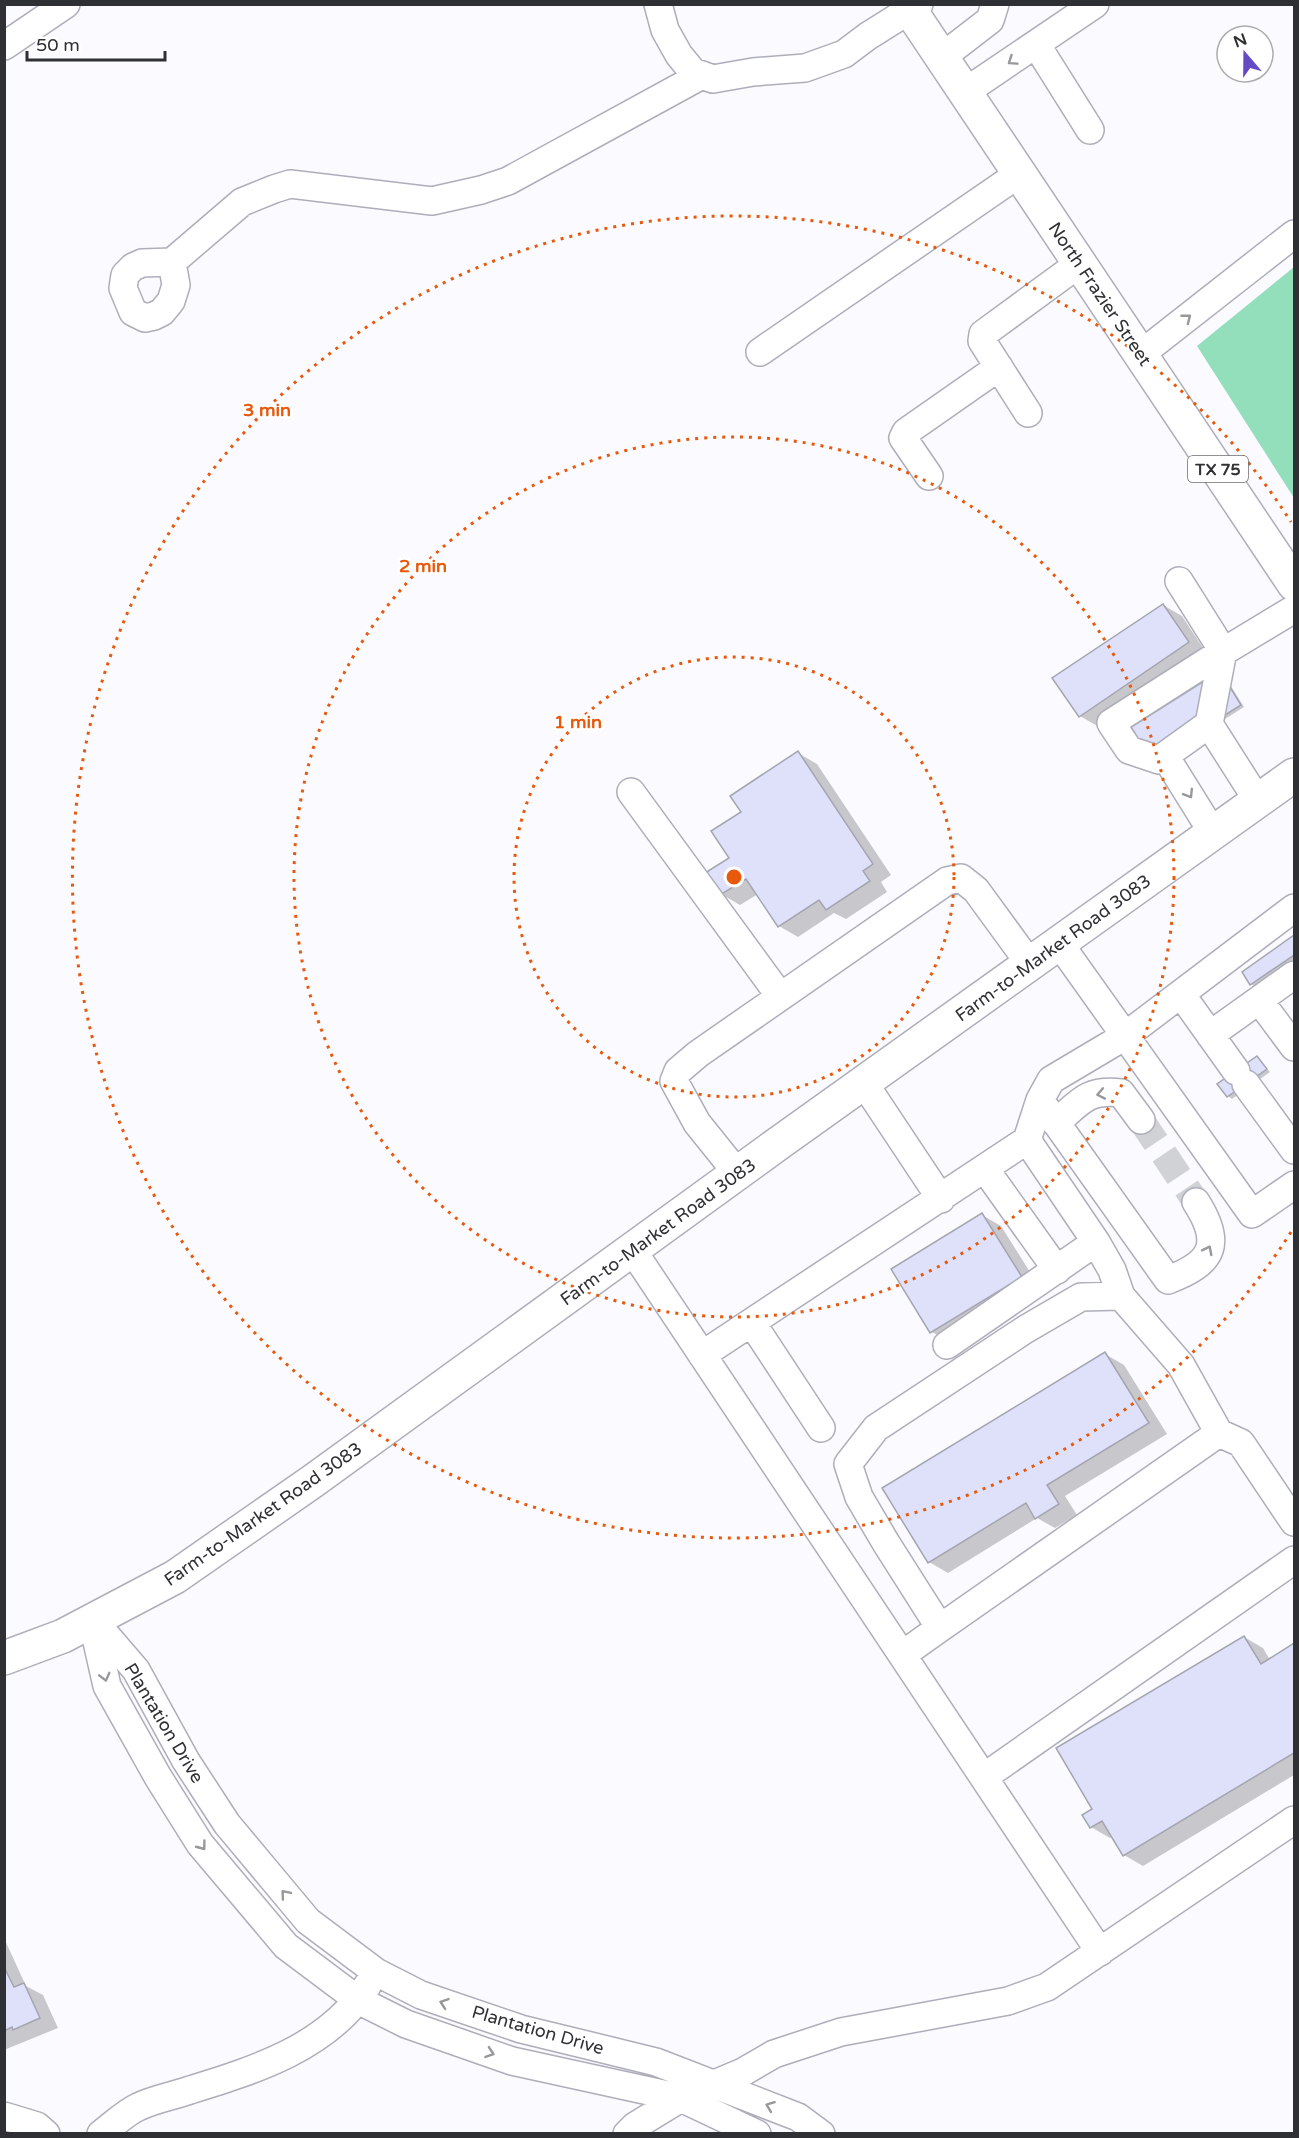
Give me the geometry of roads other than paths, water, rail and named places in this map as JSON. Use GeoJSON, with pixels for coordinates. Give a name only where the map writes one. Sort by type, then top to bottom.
{"type":"FeatureCollection","features":[{"type":"Feature","properties":{"kind":"main road","name":"North Frazier Street"},"geometry":{"type":"LineString","coordinates":[[912,6],[965,92],[1294,584]]}},
{"type":"Feature","properties":{"kind":"main road","name":"Farm-to-Market Road 3083"},"geometry":{"type":"LineString","coordinates":[[4,1658],[63,1636],[175,1577],[313,1481],[1294,775]]}},
{"type":"Feature","properties":{"kind":"street"},"geometry":{"type":"LineString","coordinates":[[4,46],[66,4]]}},
{"type":"Feature","properties":{"kind":"street"},"geometry":{"type":"LineString","coordinates":[[658,4],[665,30],[679,55],[693,72],[713,79],[753,72],[805,68],[844,54],[912,6]]}},
{"type":"Feature","properties":{"kind":"street"},"geometry":{"type":"LineString","coordinates":[[942,57],[990,20],[995,4]]}},
{"type":"Feature","properties":{"kind":"street"},"geometry":{"type":"LineString","coordinates":[[965,92],[1095,4]]}},
{"type":"Feature","properties":{"kind":"street"},"geometry":{"type":"LineString","coordinates":[[1036,44],[1090,130]]}},
{"type":"Feature","properties":{"kind":"street"},"geometry":{"type":"LineString","coordinates":[[172,262],[242,202],[290,184],[432,201],[508,182],[702,75]]}},
{"type":"Feature","properties":{"kind":"street"},"geometry":{"type":"LineString","coordinates":[[760,351],[1020,173]]}},
{"type":"Feature","properties":{"kind":"street"},"geometry":{"type":"LineString","coordinates":[[1141,354],[1294,234]]}},
{"type":"Feature","properties":{"kind":"street"},"geometry":{"type":"LineString","coordinates":[[1028,413],[982,341],[983,334],[1080,263]]}},
{"type":"Feature","properties":{"kind":"street"},"geometry":{"type":"LineString","coordinates":[[928,476],[903,438],[906,432],[999,367]]}},
{"type":"Feature","properties":{"kind":"street"},"geometry":{"type":"LineString","coordinates":[[1179,581],[1223,651],[1209,724],[1159,760],[1129,750],[1111,723],[1223,651],[1294,609]]}},
{"type":"Feature","properties":{"kind":"street"},"geometry":{"type":"LineString","coordinates":[[1209,724],[1258,801]]}},
{"type":"Feature","properties":{"kind":"street"},"geometry":{"type":"LineString","coordinates":[[1165,756],[1213,833]]}},
{"type":"Feature","properties":{"kind":"street"},"geometry":{"type":"LineString","coordinates":[[631,792],[780,996]]}},
{"type":"Feature","properties":{"kind":"street"},"geometry":{"type":"LineString","coordinates":[[738,1174],[697,1124],[674,1081],[678,1071],[698,1054],[947,880],[961,878],[976,890],[1030,964]]}},
{"type":"Feature","properties":{"kind":"street"},"geometry":{"type":"LineString","coordinates":[[702,1355],[1027,1140],[1040,1100],[1051,1080],[1125,1036],[1294,908]]}},
{"type":"Feature","properties":{"kind":"street"},"geometry":{"type":"LineString","coordinates":[[1059,943],[1252,1214],[1294,1185]]}},
{"type":"Feature","properties":{"kind":"street"},"geometry":{"type":"LineString","coordinates":[[1210,1035],[1294,975]]}},
{"type":"Feature","properties":{"kind":"street"},"geometry":{"type":"LineString","coordinates":[[1181,994],[1241,1078],[1286,1123],[1294,1150]]}},
{"type":"Feature","properties":{"kind":"street"},"geometry":{"type":"LineString","coordinates":[[1259,1000],[1294,1047]]}},
{"type":"Feature","properties":{"kind":"street"},"geometry":{"type":"LineString","coordinates":[[864,1083],[940,1199]]}},
{"type":"Feature","properties":{"kind":"street"},"geometry":{"type":"LineString","coordinates":[[1056,1123],[1083,1099],[1102,1091],[1121,1093],[1141,1120]]}},
{"type":"Feature","properties":{"kind":"street"},"geometry":{"type":"LineString","coordinates":[[1040,1100],[1168,1280],[1189,1272],[1208,1254],[1212,1240],[1196,1202]]}},
{"type":"Feature","properties":{"kind":"street"},"geometry":{"type":"LineString","coordinates":[[1027,1140],[1096,1242],[1112,1270],[1121,1296],[1181,1365],[1219,1433],[1241,1443],[1294,1522]]}},
{"type":"Feature","properties":{"kind":"street"},"geometry":{"type":"LineString","coordinates":[[986,1169],[1057,1270]]}},
{"type":"Feature","properties":{"kind":"street"},"geometry":{"type":"LineString","coordinates":[[947,1345],[1096,1242]]}},
{"type":"Feature","properties":{"kind":"street"},"geometry":{"type":"LineString","coordinates":[[633,1251],[1100,1952]]}},
{"type":"Feature","properties":{"kind":"street"},"geometry":{"type":"LineString","coordinates":[[940,1628],[859,1497],[848,1464],[876,1428],[1026,1329],[1081,1297],[1121,1296]]}},
{"type":"Feature","properties":{"kind":"street"},"geometry":{"type":"LineString","coordinates":[[752,1323],[820,1428]]}},
{"type":"Feature","properties":{"kind":"street"},"geometry":{"type":"LineString","coordinates":[[902,1655],[1219,1433]]}},
{"type":"Feature","properties":{"kind":"street"},"geometry":{"type":"LineString","coordinates":[[984,1777],[1294,1560]]}},
{"type":"Feature","properties":{"kind":"street","name":"Plantation Drive"},"geometry":{"type":"LineString","coordinates":[[93,1620],[136,1670],[186,1761],[227,1824],[308,1921],[376,1972],[421,1995],[510,2025],[656,2061],[798,2117],[821,2133]]}},
{"type":"Feature","properties":{"kind":"street","name":"Plantation Drive"},"geometry":{"type":"LineString","coordinates":[[93,1620],[107,1686],[158,1778],[200,1844],[286,1946],[358,2000],[406,2024],[512,2061],[681,2098],[757,2133]]}},
{"type":"Feature","properties":{"kind":"street"},"geometry":{"type":"LineString","coordinates":[[627,2133],[681,2098],[743,2072],[774,2054],[841,2032],[1008,2001],[1047,1987],[1294,1820]]}},
{"type":"Feature","properties":{"kind":"street"},"geometry":{"type":"LineString","coordinates":[[101,2133],[138,2107],[245,2073],[303,2047],[358,2000],[376,1972]]}},
{"type":"Feature","properties":{"kind":"street"},"geometry":{"type":"LineString","coordinates":[[4,2116],[37,2126],[46,2133]]}},
{"type":"Feature","properties":{"kind":"tunnel"},"geometry":{"type":"LineString","coordinates":[[1141,1120],[1196,1202]]}}]}
